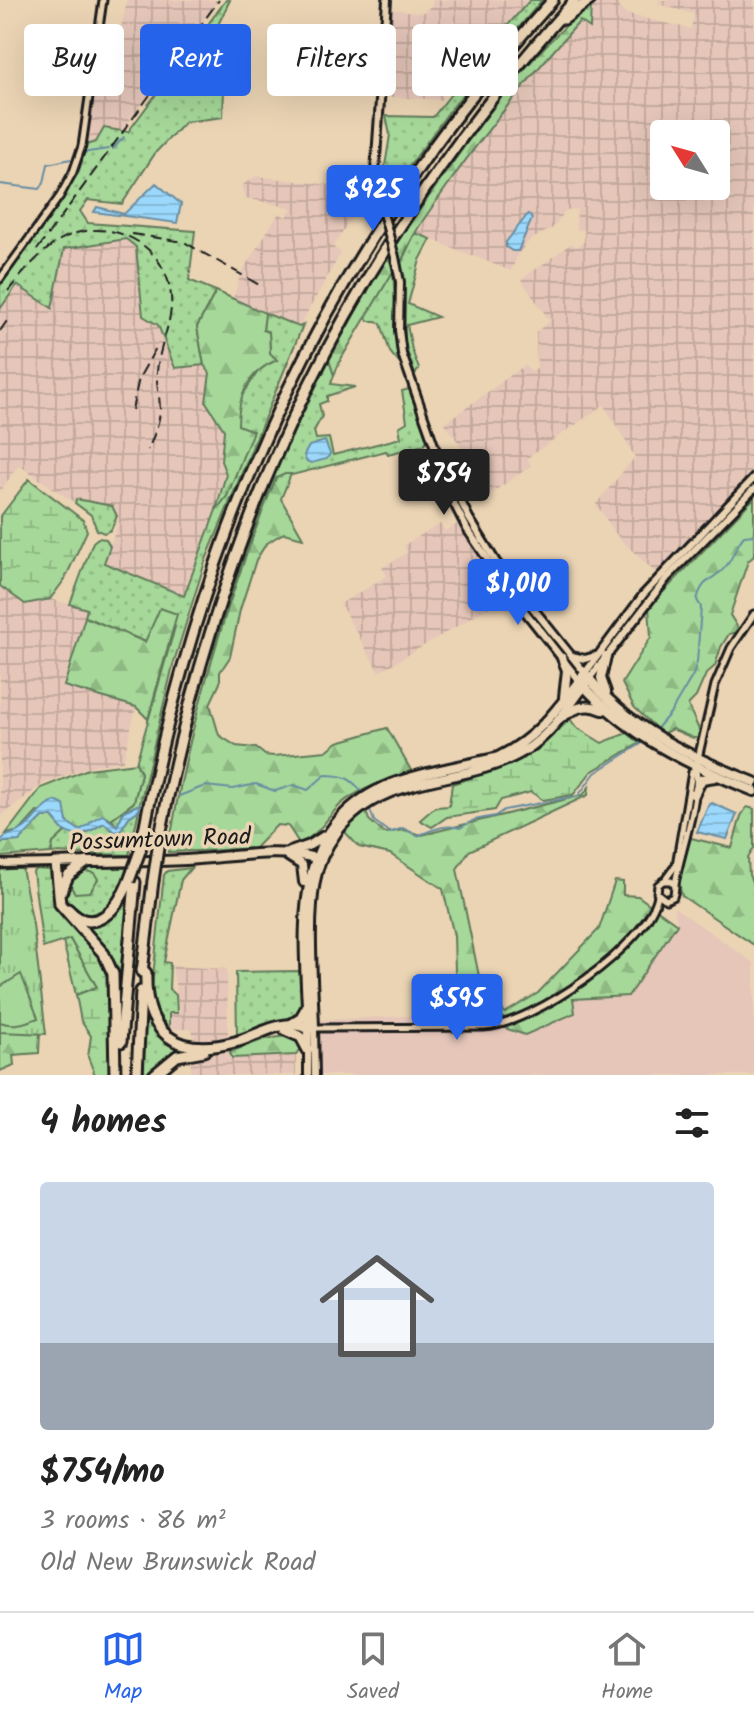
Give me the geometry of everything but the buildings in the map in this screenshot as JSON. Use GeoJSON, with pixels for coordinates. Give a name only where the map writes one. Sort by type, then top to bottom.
{"type":"FeatureCollection","features":[{"type":"Feature","properties":{"kind":"highway"},"geometry":{"type":"LineString","coordinates":[[117,1075],[132,882],[166,724],[199,609],[238,500],[291,382],[345,281],[409,181],[478,87],[553,0]]}},
{"type":"Feature","properties":{"kind":"highway"},"geometry":{"type":"LineString","coordinates":[[137,1075],[142,969],[159,841],[180,737],[211,624],[246,524],[296,409],[338,326],[394,232],[465,131],[575,0]]}},
{"type":"Feature","properties":{"kind":"highway"},"geometry":{"type":"LineString","coordinates":[[547,31],[590,0]]}},
{"type":"Feature","properties":{"kind":"highway"},"geometry":{"type":"LineString","coordinates":[[603,654],[601,678],[610,700]]}},
{"type":"Feature","properties":{"kind":"highway"},"geometry":{"type":"LineString","coordinates":[[562,703],[566,691],[566,657]]}},
{"type":"Feature","properties":{"kind":"highway"},"geometry":{"type":"LineString","coordinates":[[584,679],[608,712],[653,745],[754,782]]}},
{"type":"Feature","properties":{"kind":"highway"},"geometry":{"type":"LineString","coordinates":[[584,679],[697,762],[720,777],[754,791]]}},
{"type":"Feature","properties":{"kind":"highway"},"geometry":{"type":"LineString","coordinates":[[286,854],[310,845],[395,782],[506,753],[529,740],[584,679]]}},
{"type":"Feature","properties":{"kind":"highway"},"geometry":{"type":"LineString","coordinates":[[557,721],[584,679]]}},
{"type":"Feature","properties":{"kind":"highway"},"geometry":{"type":"LineString","coordinates":[[311,1028],[312,902],[318,859],[341,827],[366,801],[393,789],[480,769],[512,758],[536,743],[571,711],[586,706],[608,712]]}},
{"type":"Feature","properties":{"kind":"highway"},"geometry":{"type":"LineString","coordinates":[[694,795],[702,779],[720,777]]}},
{"type":"Feature","properties":{"kind":"highway"},"geometry":{"type":"LineString","coordinates":[[305,898],[330,830]]}},
{"type":"Feature","properties":{"kind":"highway"},"geometry":{"type":"LineString","coordinates":[[286,854],[302,865],[307,1007],[311,1028]]}},
{"type":"Feature","properties":{"kind":"highway","name":"Possumtown Road"},"geometry":{"type":"LineString","coordinates":[[58,863],[286,854],[318,859]]}},
{"type":"Feature","properties":{"kind":"highway"},"geometry":{"type":"LineString","coordinates":[[62,890],[68,876],[87,862]]}},
{"type":"Feature","properties":{"kind":"highway"},"geometry":{"type":"LineString","coordinates":[[58,863],[64,900],[73,914],[88,920],[97,920],[117,905],[132,882]]}},
{"type":"Feature","properties":{"kind":"highway"},"geometry":{"type":"LineString","coordinates":[[58,863],[60,904],[104,954],[113,974],[117,1075]]}},
{"type":"Feature","properties":{"kind":"highway"},"geometry":{"type":"LineString","coordinates":[[142,969],[146,973],[146,1000],[152,1018],[161,1031],[176,1041],[197,1046],[227,1044],[277,1026],[311,1028]]}},
{"type":"Feature","properties":{"kind":"highway"},"geometry":{"type":"LineString","coordinates":[[154,1075],[165,1063],[183,1053],[240,1046],[287,1028],[300,1019],[307,1007]]}},
{"type":"Feature","properties":{"kind":"highway"},"geometry":{"type":"LineString","coordinates":[[287,1028],[301,1037],[308,1050]]}},
{"type":"Feature","properties":{"kind":"main road"},"geometry":{"type":"LineString","coordinates":[[387,0],[375,172],[400,282],[402,354],[436,450],[444,484],[467,529],[511,594],[584,679],[663,573],[754,478]]}},
{"type":"Feature","properties":{"kind":"main road"},"geometry":{"type":"LineString","coordinates":[[566,657],[585,659],[603,654],[667,578],[754,489]]}},
{"type":"Feature","properties":{"kind":"main road","name":"Possumtown Road"},"geometry":{"type":"LineString","coordinates":[[0,864],[58,863]]}},
{"type":"Feature","properties":{"kind":"main road"},"geometry":{"type":"LineString","coordinates":[[308,1075],[311,1028]]}},
{"type":"Feature","properties":{"kind":"main road"},"geometry":{"type":"LineString","coordinates":[[311,1028],[315,1075]]}},
{"type":"Feature","properties":{"kind":"street"},"geometry":{"type":"LineString","coordinates":[[0,279],[60,196],[73,172],[82,146],[103,0]]}},
{"type":"Feature","properties":{"kind":"street"},"geometry":{"type":"LineString","coordinates":[[311,1028],[484,1027],[506,1023],[560,995],[617,955],[653,911],[675,895],[694,795],[697,762],[715,685],[731,648],[754,614]]}},
{"type":"Feature","properties":{"kind":"street"},"geometry":{"type":"LineString","coordinates":[[653,911],[657,887],[676,865],[692,772],[697,762]]}},
{"type":"Feature","properties":{"kind":"street"},"geometry":{"type":"LineString","coordinates":[[665,880],[675,886]]}},
{"type":"Feature","properties":{"kind":"street"},"geometry":{"type":"LineString","coordinates":[[658,895],[666,900]]}},
{"type":"Feature","properties":{"kind":"shaded area"},"geometry":{"type":"Polygon","coordinates":[[[127,0],[218,0],[200,24],[140,24],[140,96],[148,96],[122,131],[104,129],[96,142],[86,145],[91,96],[124,96],[122,24],[127,0]]]}},
{"type":"Feature","properties":{"kind":"shaded area"},"geometry":{"type":"Polygon","coordinates":[[[433,0],[530,0],[509,24],[412,24],[412,96],[442,96],[442,100],[390,97],[396,96],[396,24],[391,24],[391,9],[423,13],[433,0]]]}},
{"type":"Feature","properties":{"kind":"shaded area"},"geometry":{"type":"Polygon","coordinates":[[[603,0],[621,0],[619,8],[626,14],[691,29],[694,14],[658,4],[659,0],[754,0],[754,470],[656,573],[618,537],[596,504],[635,457],[604,405],[527,458],[531,466],[484,498],[457,457],[464,451],[445,423],[525,365],[531,372],[537,368],[536,332],[550,321],[521,280],[572,243],[576,247],[584,242],[584,230],[576,229],[577,209],[566,210],[553,228],[530,240],[518,254],[511,271],[415,233],[463,163],[534,72],[580,20],[590,27],[592,7],[603,0]]]}},
{"type":"Feature","properties":{"kind":"shaded area"},"geometry":{"type":"Polygon","coordinates":[[[256,176],[354,188],[353,215],[333,247],[341,253],[299,327],[233,299],[241,273],[279,213],[286,217],[292,208],[246,198],[241,186],[256,176]]]}},
{"type":"Feature","properties":{"kind":"shaded area"},"geometry":{"type":"Polygon","coordinates":[[[126,239],[136,247],[143,316],[158,324],[175,368],[204,365],[210,373],[206,402],[224,430],[222,461],[226,474],[216,510],[183,596],[104,563],[119,520],[112,506],[76,499],[75,503],[19,465],[0,491],[0,309],[17,285],[64,249],[126,239]]]}},
{"type":"Feature","properties":{"kind":"shaded area"},"geometry":{"type":"Polygon","coordinates":[[[459,523],[508,596],[379,672],[340,604],[387,576],[382,568],[408,552],[404,545],[440,524],[445,531],[459,523]]]}},
{"type":"Feature","properties":{"kind":"shaded area"},"geometry":{"type":"Polygon","coordinates":[[[0,586],[25,604],[50,599],[88,609],[64,686],[136,707],[123,761],[91,766],[46,782],[0,816],[0,586]]]}},
{"type":"Feature","properties":{"kind":"shaded area"},"geometry":{"type":"Polygon","coordinates":[[[674,907],[754,963],[754,1075],[319,1075],[318,1020],[452,1014],[456,1006],[481,1020],[573,999],[677,924],[674,907]]]}},
{"type":"Feature","properties":{"kind":"shaded area"},"geometry":{"type":"Polygon","coordinates":[[[172,966],[227,969],[228,1041],[195,1043],[192,1029],[169,1029],[169,1013],[180,1012],[172,966]]]}},
{"type":"Feature","properties":{"kind":"shaded area"},"geometry":{"type":"Polygon","coordinates":[[[230,1052],[232,1058],[296,1055],[296,1075],[191,1075],[191,1057],[230,1052]]]}},
{"type":"Feature","properties":{"kind":"green space"},"geometry":{"type":"Polygon","coordinates":[[[226,0],[230,0],[218,24],[208,24],[226,0]]]}},
{"type":"Feature","properties":{"kind":"green space"},"geometry":{"type":"Polygon","coordinates":[[[530,0],[542,0],[518,29],[518,24],[509,24],[530,0]]]}},
{"type":"Feature","properties":{"kind":"green space"},"geometry":{"type":"Polygon","coordinates":[[[591,4],[590,28],[580,21],[518,93],[518,77],[562,29],[591,4]]]}},
{"type":"Feature","properties":{"kind":"green space"},"geometry":{"type":"Polygon","coordinates":[[[155,96],[224,96],[223,117],[185,122],[156,152],[122,204],[88,200],[80,211],[88,223],[195,231],[189,280],[216,291],[197,327],[204,365],[175,368],[158,325],[143,316],[136,247],[126,239],[64,249],[52,308],[17,285],[0,309],[0,286],[79,172],[86,145],[96,142],[104,128],[128,132],[155,96]]]}},
{"type":"Feature","properties":{"kind":"green space"},"geometry":{"type":"Polygon","coordinates":[[[449,96],[462,96],[398,182],[383,179],[390,135],[386,116],[433,117],[449,96]]]}},
{"type":"Feature","properties":{"kind":"green space"},"geometry":{"type":"Polygon","coordinates":[[[503,96],[516,96],[426,216],[401,263],[394,246],[503,96]]]}},
{"type":"Feature","properties":{"kind":"green space"},"geometry":{"type":"Polygon","coordinates":[[[415,233],[431,239],[420,260],[408,304],[438,317],[407,325],[419,369],[415,374],[405,345],[401,263],[415,233]]]}},
{"type":"Feature","properties":{"kind":"green space"},"geometry":{"type":"Polygon","coordinates":[[[387,255],[394,270],[334,375],[329,360],[387,255]]]}},
{"type":"Feature","properties":{"kind":"green space"},"geometry":{"type":"Polygon","coordinates":[[[393,271],[399,363],[390,352],[381,324],[368,321],[366,317],[393,271]]]}},
{"type":"Feature","properties":{"kind":"green space"},"geometry":{"type":"Polygon","coordinates":[[[216,291],[265,313],[263,330],[269,332],[270,353],[277,360],[252,378],[243,394],[238,425],[253,431],[227,496],[216,510],[226,474],[221,461],[224,430],[206,402],[210,373],[204,365],[197,327],[216,291]]]}},
{"type":"Feature","properties":{"kind":"green space"},"geometry":{"type":"Polygon","coordinates":[[[265,313],[299,327],[303,325],[205,562],[173,665],[140,804],[124,811],[117,826],[111,819],[134,802],[141,773],[136,763],[175,627],[146,642],[85,617],[87,609],[70,604],[93,542],[98,538],[106,539],[110,546],[104,563],[184,596],[216,510],[227,496],[252,431],[238,426],[238,402],[270,353],[269,332],[263,330],[265,313]]]}},
{"type":"Feature","properties":{"kind":"green space"},"geometry":{"type":"Polygon","coordinates":[[[329,360],[334,375],[331,384],[355,387],[327,396],[327,401],[319,404],[322,416],[314,431],[316,439],[329,438],[333,455],[401,438],[399,427],[407,422],[402,391],[409,389],[427,440],[424,445],[388,454],[386,451],[276,479],[246,550],[210,659],[225,601],[272,476],[329,360]]]}},
{"type":"Feature","properties":{"kind":"green space"},"geometry":{"type":"Polygon","coordinates":[[[291,474],[281,499],[303,538],[284,533],[266,544],[256,560],[240,610],[230,657],[220,672],[220,683],[210,704],[219,735],[236,746],[256,748],[265,755],[274,756],[326,751],[338,742],[387,728],[412,772],[349,798],[317,831],[299,843],[288,826],[277,825],[254,849],[168,852],[198,709],[225,615],[276,478],[291,474]]]}},
{"type":"Feature","properties":{"kind":"green space"},"geometry":{"type":"Polygon","coordinates":[[[29,479],[83,520],[87,531],[65,579],[50,599],[25,604],[0,586],[0,517],[29,479]]]}},
{"type":"Feature","properties":{"kind":"green space"},"geometry":{"type":"Polygon","coordinates":[[[754,498],[754,556],[748,561],[730,615],[738,628],[729,634],[715,666],[706,674],[696,697],[688,705],[700,732],[699,738],[672,729],[662,734],[634,707],[622,683],[651,637],[649,607],[754,498]]]}},
{"type":"Feature","properties":{"kind":"green space"},"geometry":{"type":"Polygon","coordinates":[[[76,499],[112,506],[117,516],[111,530],[104,533],[97,530],[91,515],[75,503],[76,499]]]}},
{"type":"Feature","properties":{"kind":"green space"},"geometry":{"type":"Polygon","coordinates":[[[160,608],[177,614],[148,719],[136,707],[64,686],[85,617],[145,642],[160,608]]]}},
{"type":"Feature","properties":{"kind":"green space"},"geometry":{"type":"Polygon","coordinates":[[[570,719],[576,727],[602,743],[627,733],[640,743],[591,772],[573,795],[543,800],[531,792],[501,800],[495,810],[447,817],[432,827],[420,820],[435,807],[449,806],[452,784],[510,765],[539,749],[570,719]]]}},
{"type":"Feature","properties":{"kind":"green space"},"geometry":{"type":"Polygon","coordinates":[[[136,763],[141,773],[134,802],[111,819],[103,815],[87,827],[77,829],[68,823],[64,815],[37,812],[20,831],[6,834],[41,788],[88,769],[136,763]]]}},
{"type":"Feature","properties":{"kind":"green space"},"geometry":{"type":"Polygon","coordinates":[[[589,787],[588,795],[469,851],[457,869],[481,986],[505,1013],[538,993],[599,929],[615,881],[623,882],[623,895],[638,896],[677,924],[628,996],[573,999],[575,1013],[525,1035],[481,1020],[456,1006],[454,936],[443,889],[390,854],[359,847],[344,831],[365,809],[369,820],[384,833],[404,830],[422,835],[583,795],[589,787]]]}},
{"type":"Feature","properties":{"kind":"green space"},"geometry":{"type":"Polygon","coordinates":[[[747,807],[754,809],[754,848],[748,858],[749,875],[754,886],[754,945],[682,896],[678,880],[691,838],[732,848],[741,816],[747,807]]]}},
{"type":"Feature","properties":{"kind":"green space"},"geometry":{"type":"Polygon","coordinates":[[[139,810],[129,855],[51,853],[53,843],[65,832],[85,834],[104,823],[115,832],[120,831],[129,817],[139,810]]]}},
{"type":"Feature","properties":{"kind":"green space"},"geometry":{"type":"Polygon","coordinates":[[[43,817],[52,817],[65,832],[53,843],[51,853],[0,857],[0,845],[19,841],[43,817]]]}},
{"type":"Feature","properties":{"kind":"green space"},"geometry":{"type":"Polygon","coordinates":[[[22,868],[33,925],[46,1034],[0,1032],[0,870],[22,868]]]}},
{"type":"Feature","properties":{"kind":"green space"},"geometry":{"type":"Polygon","coordinates":[[[96,868],[129,868],[115,904],[96,917],[78,911],[67,900],[66,886],[79,872],[96,868]]]}},
{"type":"Feature","properties":{"kind":"green space"},"geometry":{"type":"Polygon","coordinates":[[[191,868],[181,880],[164,962],[170,963],[169,989],[176,995],[177,1013],[169,1013],[169,1029],[157,1012],[151,995],[164,875],[167,871],[191,868]]]}},
{"type":"Feature","properties":{"kind":"green space"},"geometry":{"type":"Polygon","coordinates":[[[36,869],[50,870],[59,906],[99,953],[106,966],[113,996],[109,1075],[95,1075],[88,1057],[91,1036],[81,1021],[76,995],[97,987],[70,939],[43,948],[33,872],[36,869]]]}},
{"type":"Feature","properties":{"kind":"green space"},"geometry":{"type":"Polygon","coordinates":[[[81,870],[94,873],[98,879],[90,892],[75,893],[71,887],[73,875],[81,870]]]}},
{"type":"Feature","properties":{"kind":"green space"},"geometry":{"type":"Polygon","coordinates":[[[126,896],[117,1004],[75,918],[91,922],[126,896]]]}},
{"type":"Feature","properties":{"kind":"green space"},"geometry":{"type":"Polygon","coordinates":[[[70,939],[97,987],[76,995],[63,941],[70,939]]]}},
{"type":"Feature","properties":{"kind":"green space"},"geometry":{"type":"Polygon","coordinates":[[[301,971],[303,1009],[298,1017],[237,1038],[236,972],[301,971]]]}},
{"type":"Feature","properties":{"kind":"green space"},"geometry":{"type":"Polygon","coordinates":[[[21,974],[38,1018],[15,1024],[0,1022],[0,987],[21,974]]]}},
{"type":"Feature","properties":{"kind":"green space"},"geometry":{"type":"Polygon","coordinates":[[[145,1010],[163,1035],[193,1048],[166,1058],[149,1075],[144,1075],[145,1010]]]}},
{"type":"Feature","properties":{"kind":"green space"},"geometry":{"type":"Polygon","coordinates":[[[40,1031],[39,1053],[13,1055],[14,1065],[0,1071],[0,1032],[40,1031]]]}},
{"type":"Feature","properties":{"kind":"green space"},"geometry":{"type":"Polygon","coordinates":[[[287,1036],[298,1040],[301,1049],[296,1055],[232,1058],[230,1052],[265,1039],[287,1036]]]}},
{"type":"Feature","properties":{"kind":"water"},"geometry":{"type":"Polygon","coordinates":[[[156,183],[181,204],[177,223],[94,212],[97,207],[124,214],[156,183]]]}},
{"type":"Feature","properties":{"kind":"water"},"geometry":{"type":"Polygon","coordinates":[[[528,214],[532,219],[518,251],[512,251],[506,247],[506,242],[528,214]]]}},
{"type":"Feature","properties":{"kind":"water"},"geometry":{"type":"Polygon","coordinates":[[[325,441],[330,454],[327,459],[311,463],[306,461],[304,455],[309,446],[325,441]]]}},
{"type":"Feature","properties":{"kind":"water"},"geometry":{"type":"Polygon","coordinates":[[[55,801],[64,805],[67,822],[79,830],[103,815],[117,826],[124,811],[140,804],[139,810],[129,817],[120,831],[115,832],[104,823],[76,835],[64,831],[52,817],[43,817],[19,841],[0,845],[3,838],[24,828],[55,801]]]}},
{"type":"Feature","properties":{"kind":"water"},"geometry":{"type":"Polygon","coordinates":[[[712,803],[737,814],[727,839],[697,832],[712,803]]]}},
{"type":"Feature","properties":{"kind":"waterway"},"geometry":{"type":"LineString","coordinates":[[113,149],[124,137]]}},
{"type":"Feature","properties":{"kind":"waterway"},"geometry":{"type":"LineString","coordinates":[[82,153],[108,149]]}},
{"type":"Feature","properties":{"kind":"waterway"},"geometry":{"type":"LineString","coordinates":[[0,184],[40,189],[48,164],[71,159]]}},
{"type":"Feature","properties":{"kind":"waterway"},"geometry":{"type":"LineString","coordinates":[[654,732],[671,712],[693,675],[697,662],[701,607],[697,600],[700,592],[727,565],[744,536],[754,535]]}},
{"type":"Feature","properties":{"kind":"waterway"},"geometry":{"type":"LineString","coordinates":[[369,807],[374,821],[390,833],[403,828],[417,836],[444,827],[460,828],[504,810],[578,796],[595,773],[644,742]]}},
{"type":"Feature","properties":{"kind":"waterway"},"geometry":{"type":"LineString","coordinates":[[179,796],[205,786],[233,789],[256,784],[275,791],[294,785],[308,790],[325,775],[347,778],[363,794]]}},
{"type":"Feature","properties":{"kind":"railway"},"geometry":{"type":"LineString","coordinates":[[37,250],[219,0]]}},
{"type":"Feature","properties":{"kind":"railway"},"geometry":{"type":"LineString","coordinates":[[8,291],[45,251],[77,233],[94,230],[128,236],[155,257],[170,289],[171,310],[157,372],[160,414],[148,450]]}},
{"type":"Feature","properties":{"kind":"railway"},"geometry":{"type":"LineString","coordinates":[[132,234],[184,242],[263,287]]}},
{"type":"Feature","properties":{"kind":"railway"},"geometry":{"type":"LineString","coordinates":[[0,331],[9,318]]}},
{"type":"Feature","properties":{"kind":"railway"},"geometry":{"type":"LineString","coordinates":[[132,410],[139,378],[157,346]]}}]}
